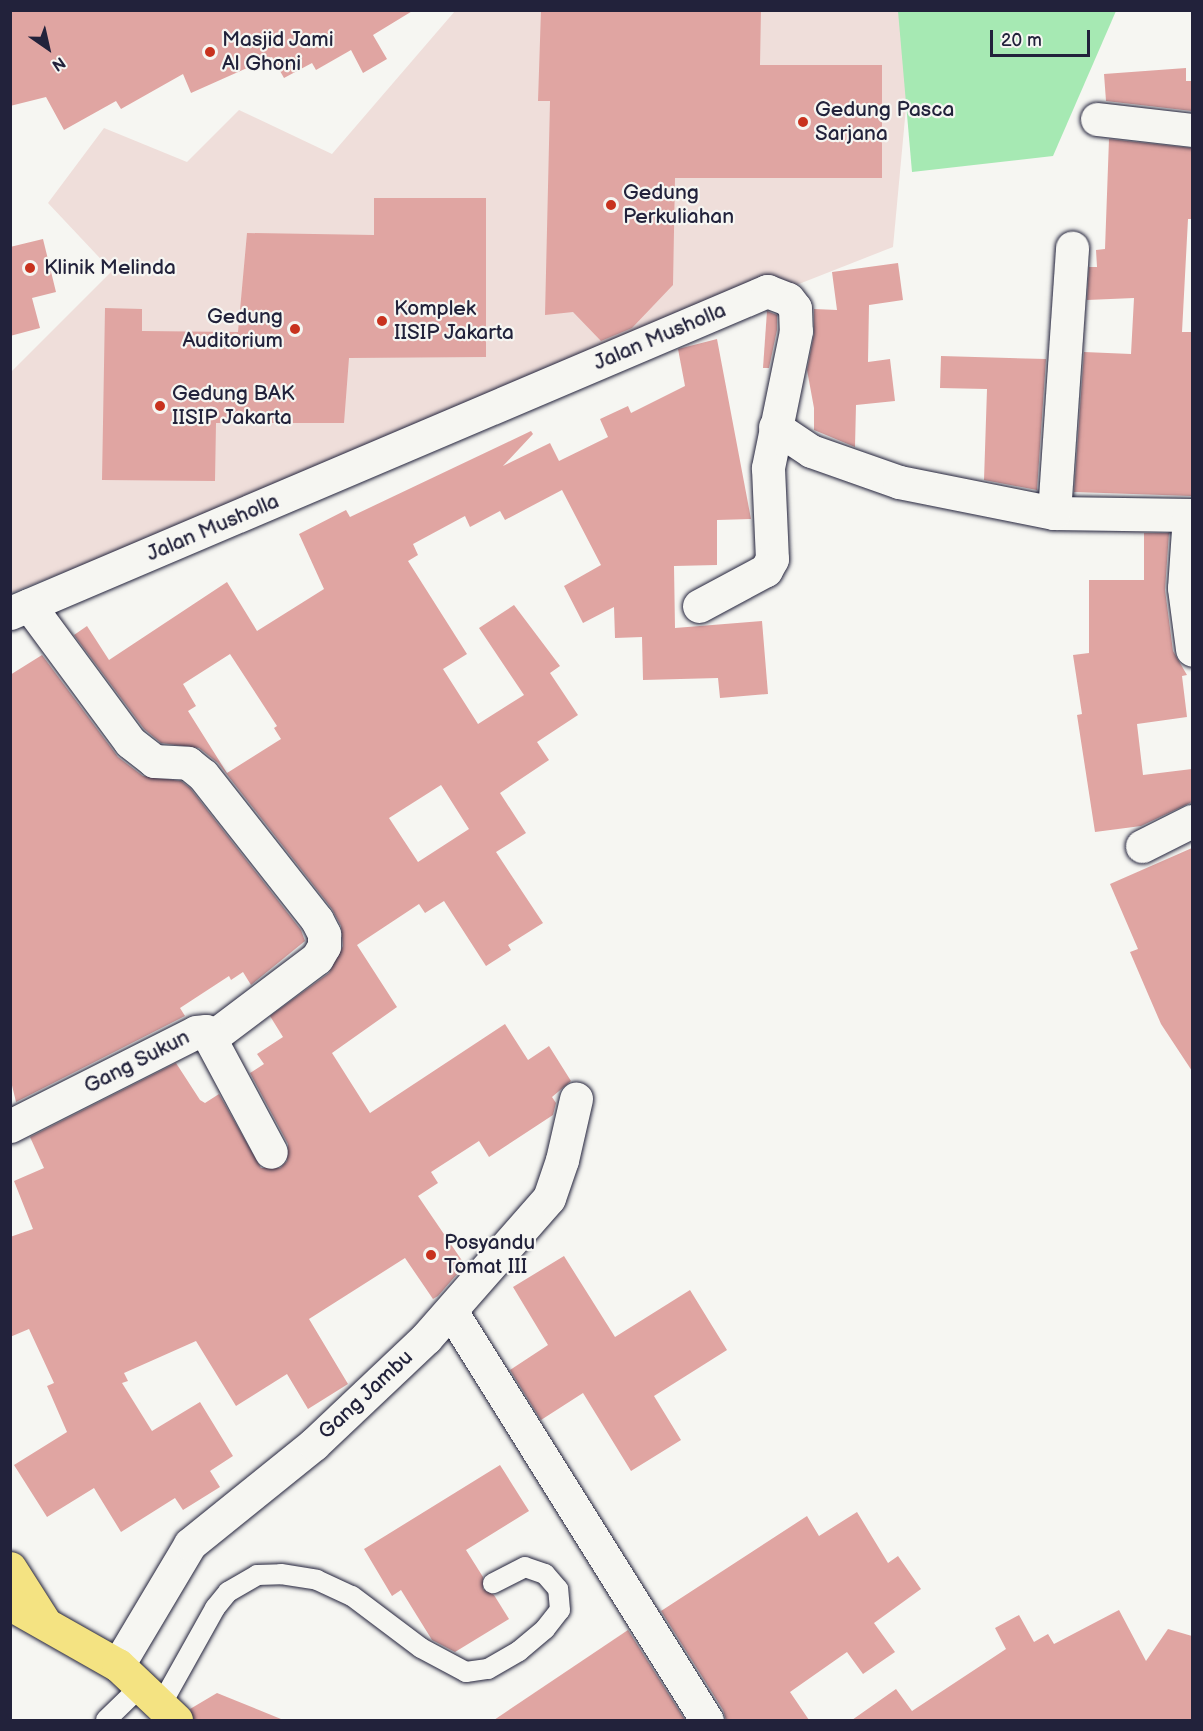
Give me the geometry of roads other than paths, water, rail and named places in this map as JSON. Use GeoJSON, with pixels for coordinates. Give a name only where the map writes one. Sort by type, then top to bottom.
{"type":"FeatureCollection","features":[{"type":"Feature","properties":{"kind":"main road"},"geometry":{"type":"LineString","coordinates":[[10,1568],[43,1620]]}},
{"type":"Feature","properties":{"kind":"main road"},"geometry":{"type":"LineString","coordinates":[[10,1604],[43,1620],[145,1684]]}},
{"type":"Feature","properties":{"kind":"street"},"geometry":{"type":"LineString","coordinates":[[1097,118],[1192,130]]}},
{"type":"Feature","properties":{"kind":"street"},"geometry":{"type":"LineString","coordinates":[[1054,513],[1072,248]]}},
{"type":"Feature","properties":{"kind":"street","name":"Jalan Musholla"},"geometry":{"type":"LineString","coordinates":[[20,609],[767,291],[788,299],[795,308],[796,331],[775,427]]}},
{"type":"Feature","properties":{"kind":"street"},"geometry":{"type":"LineString","coordinates":[[699,606],[766,570],[772,559],[768,468],[775,427],[811,450],[898,482],[1054,513],[1191,515],[1184,588],[1192,649]]}},
{"type":"Feature","properties":{"kind":"street"},"geometry":{"type":"LineString","coordinates":[[20,609],[130,742],[154,760],[188,763],[203,775],[317,920],[324,934],[324,946],[317,958],[212,1037]]}},
{"type":"Feature","properties":{"kind":"street"},"geometry":{"type":"LineString","coordinates":[[1142,846],[1192,820]]}},
{"type":"Feature","properties":{"kind":"street","name":"Gang Sukun"},"geometry":{"type":"LineString","coordinates":[[10,1126],[196,1032],[206,1031],[212,1037],[271,1152]]}},
{"type":"Feature","properties":{"kind":"street","name":"Gang Jambu"},"geometry":{"type":"LineString","coordinates":[[145,1684],[156,1598],[190,1544],[314,1444],[451,1311],[549,1198],[562,1160],[576,1099]]}},
{"type":"Feature","properties":{"kind":"street"},"geometry":{"type":"LineString","coordinates":[[451,1311],[707,1720]]}},
{"type":"Feature","properties":{"kind":"lane"},"geometry":{"type":"LineString","coordinates":[[106,1720],[145,1684],[182,1671],[202,1627],[228,1592],[257,1575],[281,1574],[317,1580],[352,1596],[446,1664],[466,1672],[488,1669],[519,1651],[560,1610],[558,1589],[545,1574],[525,1567],[493,1583]]}},
{"type":"Feature","properties":{"kind":"place","name":"Masjid Jami Al Ghoni"},"geometry":{"type":"Point","coordinates":[210,52]}},
{"type":"Feature","properties":{"kind":"place","name":"Gedung Pasca Sarjana"},"geometry":{"type":"Point","coordinates":[803,122]}},
{"type":"Feature","properties":{"kind":"place","name":"Gedung Perkuliahan"},"geometry":{"type":"Point","coordinates":[611,205]}},
{"type":"Feature","properties":{"kind":"place","name":"Klinik Melinda"},"geometry":{"type":"Point","coordinates":[30,268]}},
{"type":"Feature","properties":{"kind":"place","name":"Komplek IISIP Jakarta"},"geometry":{"type":"Point","coordinates":[382,321]}},
{"type":"Feature","properties":{"kind":"place","name":"Gedung Auditorium"},"geometry":{"type":"Point","coordinates":[295,329]}},
{"type":"Feature","properties":{"kind":"place","name":"Gedung BAK IISIP Jakarta"},"geometry":{"type":"Point","coordinates":[160,406]}},
{"type":"Feature","properties":{"kind":"place","name":"Posyandu Tomat III"},"geometry":{"type":"Point","coordinates":[431,1255]}}]}
